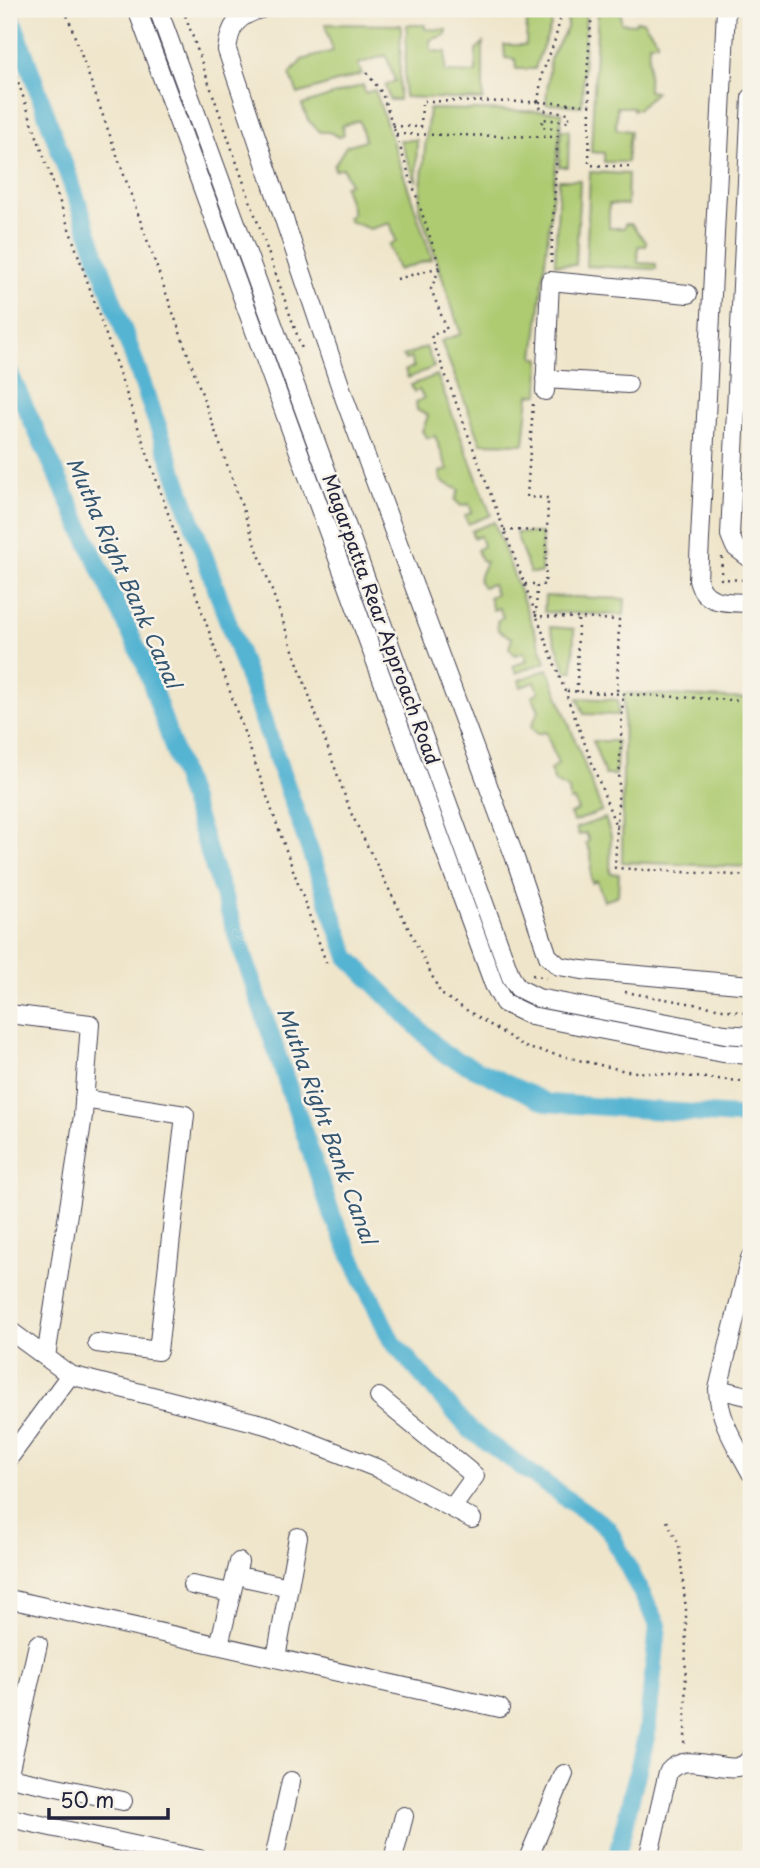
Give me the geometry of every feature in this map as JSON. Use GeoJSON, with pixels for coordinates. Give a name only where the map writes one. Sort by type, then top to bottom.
{"type":"FeatureCollection","features":[{"type":"Feature","properties":{"kind":"street","name":"Magarpatta Rear Approach Road"},"geometry":{"type":"LineString","coordinates":[[137,9],[494,985],[504,1003],[531,1016],[723,1053],[751,1055]]}},
{"type":"Feature","properties":{"kind":"street","name":"Magarpatta Rear Approach Road"},"geometry":{"type":"LineString","coordinates":[[158,9],[511,977],[518,988],[538,998],[725,1034],[751,1036]]}},
{"type":"Feature","properties":{"kind":"street"},"geometry":{"type":"LineString","coordinates":[[261,9],[244,13],[229,32],[227,50],[345,400],[515,859],[548,956],[559,966],[582,970],[751,985]]}},
{"type":"Feature","properties":{"kind":"street"},"geometry":{"type":"LineString","coordinates":[[726,9],[698,580],[700,590],[715,601],[751,603]]}},
{"type":"Feature","properties":{"kind":"street"},"geometry":{"type":"LineString","coordinates":[[751,98],[748,220],[741,305],[730,535],[736,547],[751,559]]}},
{"type":"Feature","properties":{"kind":"street"},"geometry":{"type":"LineString","coordinates":[[628,384],[541,389],[550,281],[688,294]]}},
{"type":"Feature","properties":{"kind":"street"},"geometry":{"type":"LineString","coordinates":[[711,304],[741,305]]}},
{"type":"Feature","properties":{"kind":"street"},"geometry":{"type":"LineString","coordinates":[[9,1013],[90,1024],[84,1099],[46,1357]]}},
{"type":"Feature","properties":{"kind":"street"},"geometry":{"type":"LineString","coordinates":[[84,1099],[185,1115],[158,1351],[97,1343]]}},
{"type":"Feature","properties":{"kind":"street"},"geometry":{"type":"LineString","coordinates":[[750,1258],[743,1321],[718,1389],[718,1407],[724,1424],[751,1473]]}},
{"type":"Feature","properties":{"kind":"street"},"geometry":{"type":"LineString","coordinates":[[9,1330],[70,1376],[270,1426],[379,1469],[472,1519]]}},
{"type":"Feature","properties":{"kind":"street"},"geometry":{"type":"LineString","coordinates":[[9,1458],[70,1376]]}},
{"type":"Feature","properties":{"kind":"street"},"geometry":{"type":"LineString","coordinates":[[718,1389],[751,1397]]}},
{"type":"Feature","properties":{"kind":"street"},"geometry":{"type":"LineString","coordinates":[[379,1397],[475,1476],[452,1508]]}},
{"type":"Feature","properties":{"kind":"street"},"geometry":{"type":"LineString","coordinates":[[276,1658],[298,1536]]}},
{"type":"Feature","properties":{"kind":"street"},"geometry":{"type":"LineString","coordinates":[[219,1646],[239,1562]]}},
{"type":"Feature","properties":{"kind":"street"},"geometry":{"type":"LineString","coordinates":[[248,1578],[289,1587]]}},
{"type":"Feature","properties":{"kind":"street"},"geometry":{"type":"LineString","coordinates":[[192,1585],[231,1593]]}},
{"type":"Feature","properties":{"kind":"street"},"geometry":{"type":"LineString","coordinates":[[9,1598],[500,1708]]}},
{"type":"Feature","properties":{"kind":"street"},"geometry":{"type":"LineString","coordinates":[[38,1644],[9,1776],[123,1801]]}},
{"type":"Feature","properties":{"kind":"street"},"geometry":{"type":"LineString","coordinates":[[648,1859],[668,1772],[674,1764],[684,1761],[738,1768],[748,1763],[751,1757]]}},
{"type":"Feature","properties":{"kind":"street"},"geometry":{"type":"LineString","coordinates":[[528,1859],[564,1774]]}},
{"type":"Feature","properties":{"kind":"street"},"geometry":{"type":"LineString","coordinates":[[274,1859],[291,1781]]}},
{"type":"Feature","properties":{"kind":"street"},"geometry":{"type":"LineString","coordinates":[[393,1859],[404,1816]]}},
{"type":"Feature","properties":{"kind":"street"},"geometry":{"type":"LineString","coordinates":[[9,1818],[199,1859]]}},
{"type":"Feature","properties":{"kind":"path"},"geometry":{"type":"LineString","coordinates":[[65,9],[351,813],[441,994],[527,1048],[626,1071],[751,1082]]}},
{"type":"Feature","properties":{"kind":"path"},"geometry":{"type":"LineString","coordinates":[[550,281],[558,129],[542,127],[542,120],[569,122],[569,113],[541,110],[538,102],[542,74],[563,9]]}},
{"type":"Feature","properties":{"kind":"path"},"geometry":{"type":"LineString","coordinates":[[592,9],[587,76],[590,105],[589,165],[631,167]]}},
{"type":"Feature","properties":{"kind":"path"},"geometry":{"type":"LineString","coordinates":[[9,56],[327,965]]}},
{"type":"Feature","properties":{"kind":"path"},"geometry":{"type":"LineString","coordinates":[[368,73],[382,93],[440,267],[431,289],[447,330],[431,335],[617,829]]}},
{"type":"Feature","properties":{"kind":"path"},"geometry":{"type":"LineString","coordinates":[[393,126],[421,127],[422,101],[590,105]]}},
{"type":"Feature","properties":{"kind":"path"},"geometry":{"type":"LineString","coordinates":[[396,134],[557,137]]}},
{"type":"Feature","properties":{"kind":"path"},"geometry":{"type":"LineString","coordinates":[[397,279],[440,267]]}},
{"type":"Feature","properties":{"kind":"path"},"geometry":{"type":"LineString","coordinates":[[524,584],[545,585],[548,498],[527,497],[541,389]]}},
{"type":"Feature","properties":{"kind":"path"},"geometry":{"type":"LineString","coordinates":[[504,530],[547,531]]}},
{"type":"Feature","properties":{"kind":"path"},"geometry":{"type":"LineString","coordinates":[[536,616],[537,584]]}},
{"type":"Feature","properties":{"kind":"path"},"geometry":{"type":"LineString","coordinates":[[536,616],[619,620],[617,694]]}},
{"type":"Feature","properties":{"kind":"path"},"geometry":{"type":"LineString","coordinates":[[577,692],[579,618]]}},
{"type":"Feature","properties":{"kind":"path"},"geometry":{"type":"LineString","coordinates":[[565,691],[751,701]]}},
{"type":"Feature","properties":{"kind":"path"},"geometry":{"type":"LineString","coordinates":[[623,694],[615,868],[751,876]]}},
{"type":"Feature","properties":{"kind":"path"},"geometry":{"type":"LineString","coordinates":[[667,1521],[679,1545],[686,1610],[684,1761]]}},
{"type":"Feature","properties":{"kind":"green space"},"geometry":{"type":"Polygon","coordinates":[[[522,9],[554,9],[535,69],[516,69],[515,59],[505,58],[504,45],[526,45],[527,20],[522,9]]]}},
{"type":"Feature","properties":{"kind":"green space"},"geometry":{"type":"Polygon","coordinates":[[[568,9],[586,9],[582,106],[546,104],[550,59],[567,28],[568,9]]]}},
{"type":"Feature","properties":{"kind":"green space"},"geometry":{"type":"Polygon","coordinates":[[[598,9],[621,9],[621,23],[635,24],[636,21],[643,21],[657,40],[657,43],[649,43],[648,91],[656,92],[638,109],[617,107],[616,129],[630,131],[627,162],[604,162],[604,153],[591,152],[598,9]]]}},
{"type":"Feature","properties":{"kind":"green space"},"geometry":{"type":"Polygon","coordinates":[[[325,24],[401,25],[399,100],[390,100],[385,86],[395,81],[386,55],[358,64],[362,74],[298,94],[290,74],[302,60],[333,51],[325,24]]]}},
{"type":"Feature","properties":{"kind":"green space"},"geometry":{"type":"Polygon","coordinates":[[[407,25],[425,25],[425,29],[447,30],[446,35],[430,40],[431,51],[446,52],[445,72],[476,73],[476,50],[483,43],[483,100],[404,97],[407,25]]]}},
{"type":"Feature","properties":{"kind":"green space"},"geometry":{"type":"Polygon","coordinates":[[[363,85],[365,93],[375,90],[432,259],[398,270],[389,245],[396,241],[390,223],[370,229],[349,221],[348,217],[353,214],[344,186],[350,184],[343,168],[335,170],[334,166],[346,146],[365,140],[359,120],[342,126],[344,134],[339,137],[329,132],[320,132],[308,120],[302,105],[363,85]]]}},
{"type":"Feature","properties":{"kind":"green space"},"geometry":{"type":"Polygon","coordinates":[[[429,109],[562,112],[534,358],[540,358],[539,394],[529,395],[524,444],[481,443],[441,341],[461,334],[419,207],[429,109]]]}},
{"type":"Feature","properties":{"kind":"green space"},"geometry":{"type":"Polygon","coordinates":[[[561,130],[569,130],[568,167],[559,167],[561,130]]]}},
{"type":"Feature","properties":{"kind":"green space"},"geometry":{"type":"Polygon","coordinates":[[[400,140],[417,140],[416,182],[400,140]]]}},
{"type":"Feature","properties":{"kind":"green space"},"geometry":{"type":"Polygon","coordinates":[[[590,172],[628,174],[627,205],[609,204],[609,228],[624,228],[625,224],[631,224],[646,242],[646,246],[638,246],[638,263],[656,264],[656,269],[586,266],[590,172]]]}},
{"type":"Feature","properties":{"kind":"green space"},"geometry":{"type":"Polygon","coordinates":[[[559,180],[580,180],[576,265],[555,264],[559,180]]]}},
{"type":"Feature","properties":{"kind":"green space"},"geometry":{"type":"Polygon","coordinates":[[[426,347],[434,367],[408,378],[405,370],[414,367],[411,358],[405,360],[403,356],[426,347]]]}},
{"type":"Feature","properties":{"kind":"green space"},"geometry":{"type":"Polygon","coordinates":[[[437,375],[491,515],[468,524],[465,516],[472,512],[469,504],[461,506],[455,500],[459,490],[441,481],[440,472],[448,470],[435,436],[427,438],[422,431],[428,416],[417,410],[416,402],[424,398],[419,390],[414,392],[411,385],[437,375]]]}},
{"type":"Feature","properties":{"kind":"green space"},"geometry":{"type":"Polygon","coordinates":[[[494,522],[546,662],[516,673],[513,666],[527,661],[524,652],[515,655],[509,648],[512,638],[498,630],[497,621],[503,617],[499,608],[493,610],[489,597],[496,594],[492,584],[483,587],[478,580],[486,562],[481,560],[477,550],[483,546],[480,536],[474,538],[471,531],[494,522]]]}},
{"type":"Feature","properties":{"kind":"green space"},"geometry":{"type":"Polygon","coordinates":[[[516,533],[542,533],[541,573],[530,573],[516,533]]]}},
{"type":"Feature","properties":{"kind":"green space"},"geometry":{"type":"Polygon","coordinates":[[[545,596],[625,599],[624,615],[544,612],[545,596]]]}},
{"type":"Feature","properties":{"kind":"green space"},"geometry":{"type":"Polygon","coordinates":[[[550,627],[574,629],[573,671],[566,671],[550,627]]]}},
{"type":"Feature","properties":{"kind":"green space"},"geometry":{"type":"Polygon","coordinates":[[[548,669],[602,811],[574,822],[570,814],[578,810],[574,800],[570,801],[569,790],[555,782],[550,770],[558,764],[546,732],[537,734],[531,727],[539,710],[532,696],[539,692],[535,682],[521,687],[519,680],[548,669]]]}},
{"type":"Feature","properties":{"kind":"green space"},"geometry":{"type":"Polygon","coordinates":[[[624,693],[751,699],[751,867],[622,862],[624,693]]]}},
{"type":"Feature","properties":{"kind":"green space"},"geometry":{"type":"Polygon","coordinates":[[[578,698],[618,700],[618,715],[584,714],[578,698]]]}},
{"type":"Feature","properties":{"kind":"green space"},"geometry":{"type":"Polygon","coordinates":[[[593,741],[617,741],[616,775],[605,775],[593,741]]]}},
{"type":"Feature","properties":{"kind":"green space"},"geometry":{"type":"Polygon","coordinates":[[[605,818],[611,836],[610,873],[619,874],[618,895],[604,901],[597,881],[592,883],[586,833],[579,835],[576,828],[605,818]]]}},
{"type":"Feature","properties":{"kind":"waterway"},"geometry":{"type":"LineString","coordinates":[[9,10],[348,957],[444,1054],[548,1103],[751,1117]]}},
{"type":"Feature","properties":{"kind":"waterway","name":"Mutha Right Bank Canal"},"geometry":{"type":"LineString","coordinates":[[9,372],[145,665],[332,1215],[391,1340],[471,1431],[608,1528],[658,1625],[647,1733],[616,1859]]}}]}
